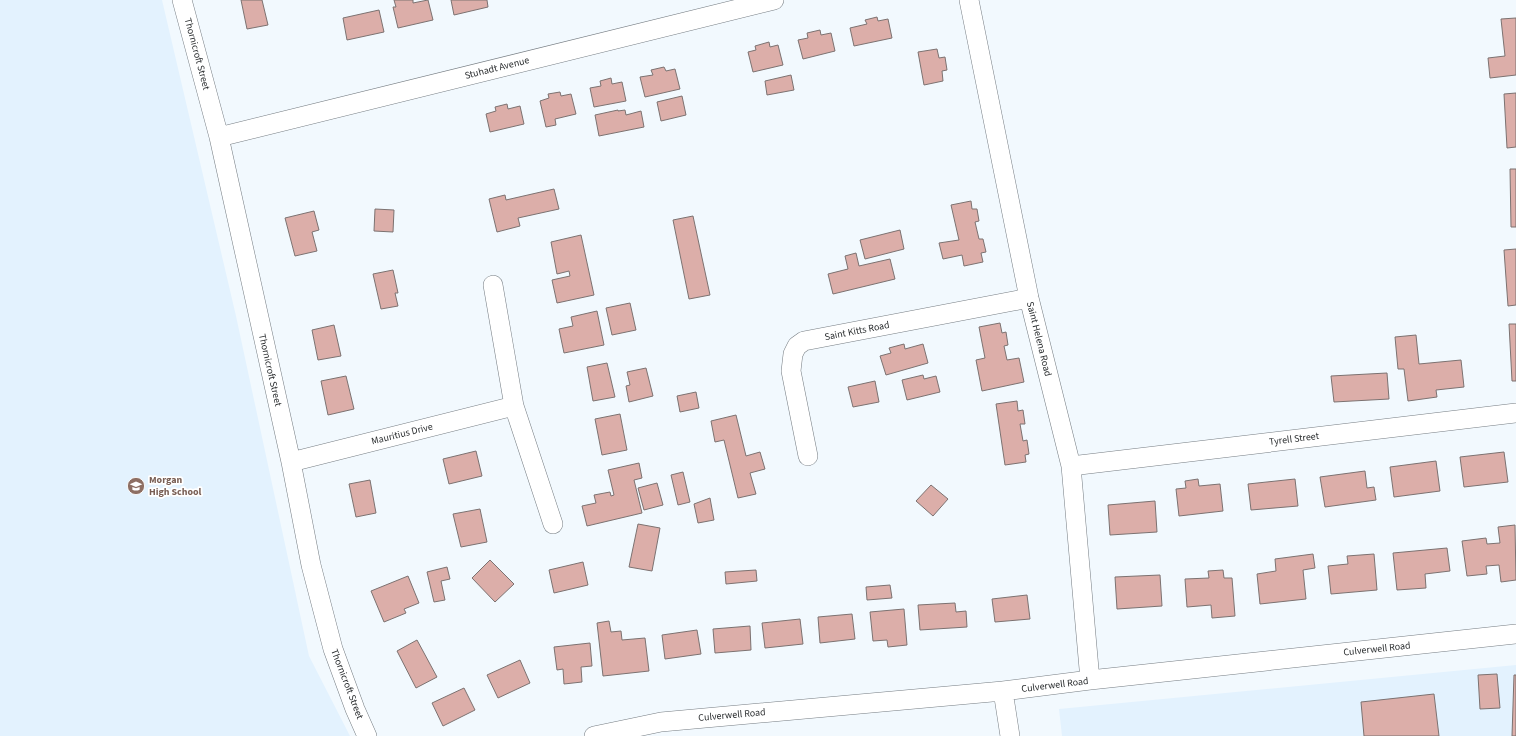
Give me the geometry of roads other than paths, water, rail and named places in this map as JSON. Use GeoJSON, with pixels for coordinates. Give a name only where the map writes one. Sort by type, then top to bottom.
{"type":"FeatureCollection","features":[{"type":"Feature","properties":{"kind":"street","name":"Thornicroft Street"},"geometry":{"type":"LineString","coordinates":[[182,0],[219,137],[291,462],[311,565],[333,649],[355,708],[368,736]]}},
{"type":"Feature","properties":{"kind":"street","name":"Stuhadt Avenue"},"geometry":{"type":"LineString","coordinates":[[219,137],[774,0]]}},
{"type":"Feature","properties":{"kind":"street","name":"Saint Helena Road"},"geometry":{"type":"LineString","coordinates":[[969,0],[1029,298],[1071,466],[1090,680]]}},
{"type":"Feature","properties":{"kind":"street"},"geometry":{"type":"LineString","coordinates":[[493,285],[514,406],[553,524]]}},
{"type":"Feature","properties":{"kind":"street","name":"Saint Kitts Road"},"geometry":{"type":"LineString","coordinates":[[808,456],[791,371],[797,346],[804,341],[1029,298]]}},
{"type":"Feature","properties":{"kind":"street","name":"Mauritius Drive"},"geometry":{"type":"LineString","coordinates":[[291,462],[514,406]]}},
{"type":"Feature","properties":{"kind":"street","name":"Tyrell Street"},"geometry":{"type":"LineString","coordinates":[[1071,466],[1516,413]]}},
{"type":"Feature","properties":{"kind":"street","name":"Culverwell Road"},"geometry":{"type":"LineString","coordinates":[[594,736],[661,722],[1003,691],[1090,680],[1516,634]]}},
{"type":"Feature","properties":{"kind":"street"},"geometry":{"type":"LineString","coordinates":[[1003,691],[1010,736]]}},
{"type":"Feature","properties":{"kind":"place","name":"Morgan High School"},"geometry":{"type":"Point","coordinates":[136,486]}}]}
